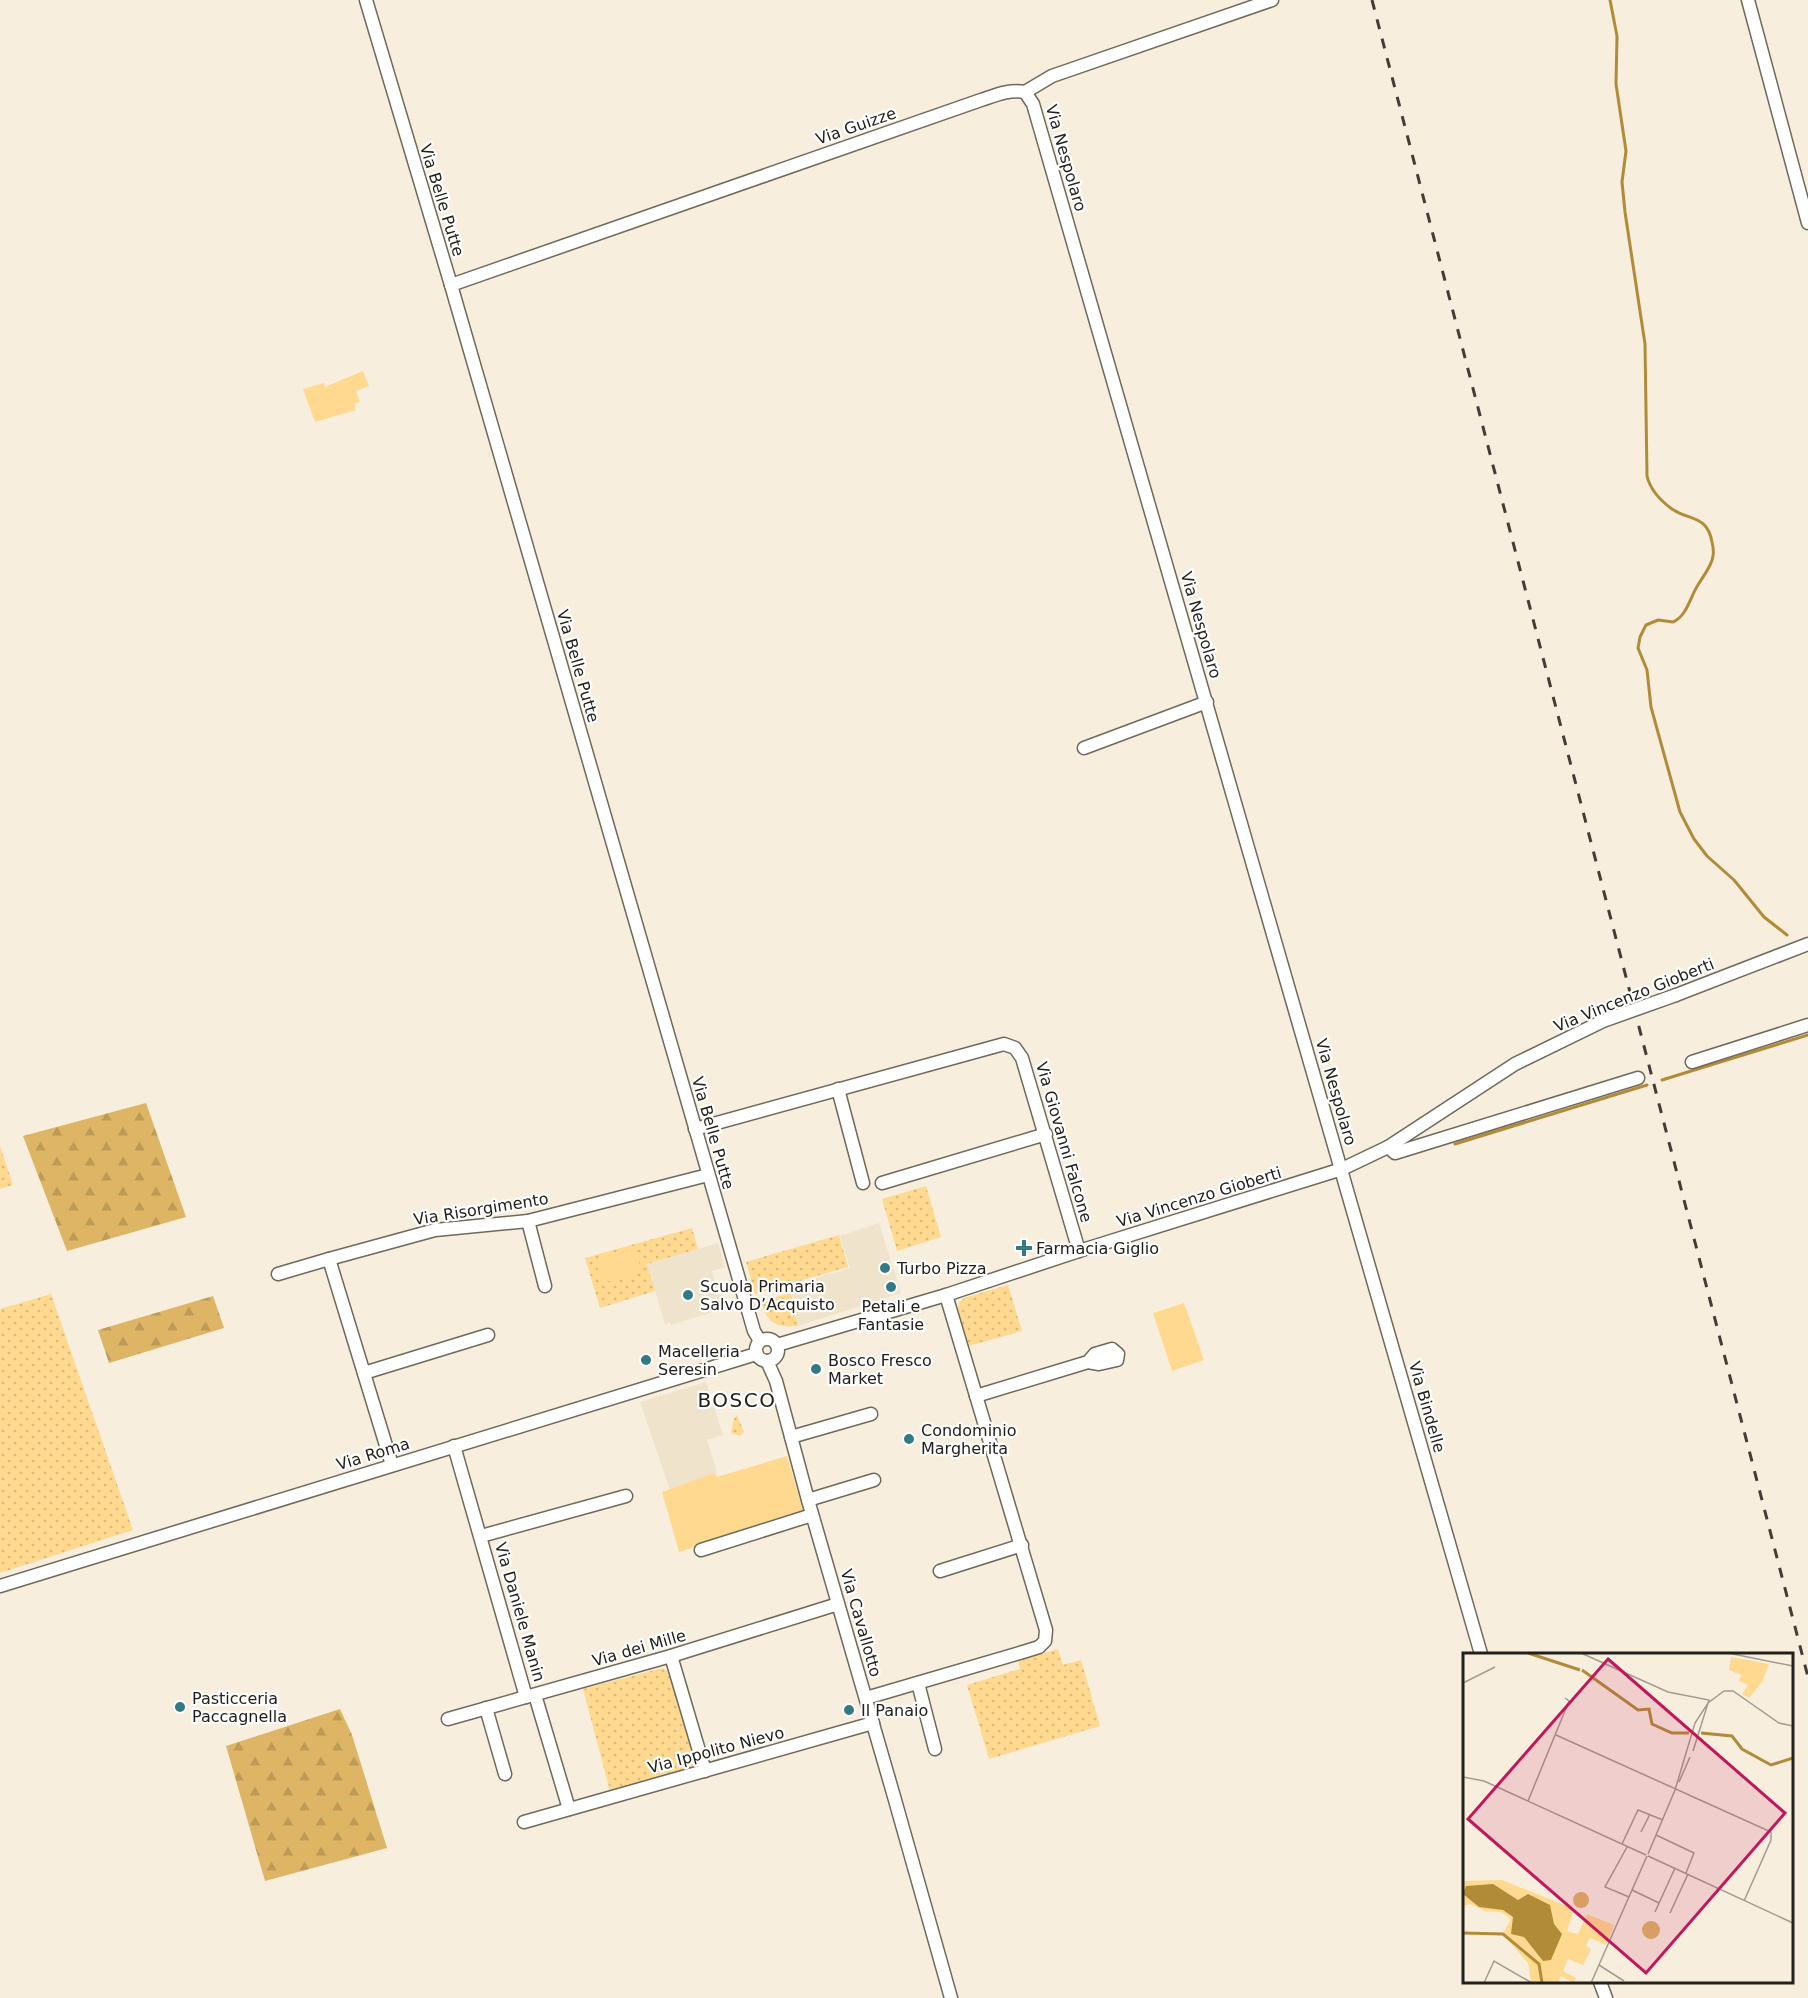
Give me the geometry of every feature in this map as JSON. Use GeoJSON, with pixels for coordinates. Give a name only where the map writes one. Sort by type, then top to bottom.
{"type":"FeatureCollection","features":[{"type":"Feature","properties":{"kind":"street","name":"Via Belle Putte"},"geometry":{"type":"LineString","coordinates":[[366,0],[451,285],[708,1175],[754,1331],[760,1341]]}},
{"type":"Feature","properties":{"kind":"street","name":"Via Guizze"},"geometry":{"type":"LineString","coordinates":[[451,285],[1002,92],[1025,92],[1052,76],[1272,0]]}},
{"type":"Feature","properties":{"kind":"street"},"geometry":{"type":"LineString","coordinates":[[1748,0],[1808,223]]}},
{"type":"Feature","properties":{"kind":"street","name":"Via Nespolaro"},"geometry":{"type":"LineString","coordinates":[[1025,92],[1033,104],[1342,1169]]}},
{"type":"Feature","properties":{"kind":"street"},"geometry":{"type":"LineString","coordinates":[[1084,748],[1206,702]]}},
{"type":"Feature","properties":{"kind":"street","name":"Via Vincenzo Gioberti"},"geometry":{"type":"LineString","coordinates":[[777,1345],[946,1295],[1342,1169],[1388,1147],[1515,1064],[1603,1021],[1676,996],[1808,944]]}},
{"type":"Feature","properties":{"kind":"street"},"geometry":{"type":"LineString","coordinates":[[1692,1062],[1808,1025]]}},
{"type":"Feature","properties":{"kind":"street","name":"Via Giovanni Falcone"},"geometry":{"type":"LineString","coordinates":[[695,1129],[1004,1044],[1015,1048],[1022,1058],[1079,1251]]}},
{"type":"Feature","properties":{"kind":"street","name":"Via Vincenzo Gioberti"},"geometry":{"type":"LineString","coordinates":[[1388,1147],[1395,1153],[1638,1078]]}},
{"type":"Feature","properties":{"kind":"street"},"geometry":{"type":"LineString","coordinates":[[838,1089],[862,1183]]}},
{"type":"Feature","properties":{"kind":"street"},"geometry":{"type":"LineString","coordinates":[[882,1183],[1046,1134]]}},
{"type":"Feature","properties":{"kind":"street","name":"Via Bindelle"},"geometry":{"type":"LineString","coordinates":[[1342,1169],[1481,1653]]}},
{"type":"Feature","properties":{"kind":"street","name":"Via Risorgimento"},"geometry":{"type":"LineString","coordinates":[[278,1274],[435,1230],[528,1221],[708,1175]]}},
{"type":"Feature","properties":{"kind":"street"},"geometry":{"type":"LineString","coordinates":[[528,1221],[545,1286]]}},
{"type":"Feature","properties":{"kind":"street"},"geometry":{"type":"LineString","coordinates":[[329,1259],[392,1465]]}},
{"type":"Feature","properties":{"kind":"street"},"geometry":{"type":"LineString","coordinates":[[866,1698],[1039,1647],[1045,1641],[1046,1630],[1022,1545],[946,1295]]}},
{"type":"Feature","properties":{"kind":"street"},"geometry":{"type":"LineString","coordinates":[[364,1373],[488,1335]]}},
{"type":"Feature","properties":{"kind":"street"},"geometry":{"type":"LineString","coordinates":[[769,1339],[777,1345],[777,1356],[767,1361],[756,1354],[756,1347],[760,1341],[769,1339]]}},
{"type":"Feature","properties":{"kind":"street","name":"Via Roma"},"geometry":{"type":"LineString","coordinates":[[0,1586],[756,1354]]}},
{"type":"Feature","properties":{"kind":"street","name":"Via Cavallotto"},"geometry":{"type":"LineString","coordinates":[[767,1361],[776,1381],[812,1515],[951,1998]]}},
{"type":"Feature","properties":{"kind":"street"},"geometry":{"type":"LineString","coordinates":[[976,1396],[1088,1362]]}},
{"type":"Feature","properties":{"kind":"street"},"geometry":{"type":"LineString","coordinates":[[791,1437],[871,1414]]}},
{"type":"Feature","properties":{"kind":"street","name":"Via Daniele Manin"},"geometry":{"type":"LineString","coordinates":[[454,1446],[530,1696]]}},
{"type":"Feature","properties":{"kind":"street"},"geometry":{"type":"LineString","coordinates":[[808,1500],[874,1480]]}},
{"type":"Feature","properties":{"kind":"street","name":"Via Daniele Manin"},"geometry":{"type":"LineString","coordinates":[[481,1536],[626,1496]]}},
{"type":"Feature","properties":{"kind":"street"},"geometry":{"type":"LineString","coordinates":[[701,1550],[812,1515]]}},
{"type":"Feature","properties":{"kind":"street"},"geometry":{"type":"LineString","coordinates":[[940,1571],[1022,1545]]}},
{"type":"Feature","properties":{"kind":"street","name":"Via dei Mille"},"geometry":{"type":"LineString","coordinates":[[448,1719],[671,1656],[838,1604]]}},
{"type":"Feature","properties":{"kind":"street"},"geometry":{"type":"LineString","coordinates":[[671,1656],[705,1771]]}},
{"type":"Feature","properties":{"kind":"street"},"geometry":{"type":"LineString","coordinates":[[918,1683],[935,1749]]}},
{"type":"Feature","properties":{"kind":"street"},"geometry":{"type":"LineString","coordinates":[[530,1696],[569,1809]]}},
{"type":"Feature","properties":{"kind":"street"},"geometry":{"type":"LineString","coordinates":[[486,1708],[505,1774]]}},
{"type":"Feature","properties":{"kind":"street","name":"Via Ippolito Nievo"},"geometry":{"type":"LineString","coordinates":[[524,1822],[873,1723]]}},
{"type":"Feature","properties":{"kind":"street"},"geometry":{"type":"LineString","coordinates":[[1600,1983],[1606,1998]]}},
{"type":"Feature","properties":{"kind":"shaded area"},"geometry":{"type":"Polygon","coordinates":[[[363,371],[369,386],[356,391],[360,402],[354,404],[356,410],[315,422],[303,389],[324,383],[325,387],[363,371]]]}},
{"type":"Feature","properties":{"kind":"shaded area"},"geometry":{"type":"Polygon","coordinates":[[[0,1146],[13,1185],[0,1189],[0,1146]]]}},
{"type":"Feature","properties":{"kind":"shaded area"},"geometry":{"type":"Polygon","coordinates":[[[926,1186],[941,1237],[897,1251],[882,1199],[926,1186]]]}},
{"type":"Feature","properties":{"kind":"shaded area"},"geometry":{"type":"Polygon","coordinates":[[[879,1223],[901,1293],[798,1326],[791,1285],[850,1268],[840,1236],[879,1223]]]}},
{"type":"Feature","properties":{"kind":"shaded area"},"geometry":{"type":"Polygon","coordinates":[[[692,1228],[698,1249],[647,1264],[655,1291],[600,1308],[585,1258],[692,1228]]]}},
{"type":"Feature","properties":{"kind":"shaded area"},"geometry":{"type":"Polygon","coordinates":[[[839,1235],[848,1267],[755,1294],[746,1262],[839,1235]]]}},
{"type":"Feature","properties":{"kind":"shaded area","name":"Scuola Primaria Salvo D’Acquisto"},"geometry":{"type":"Polygon","coordinates":[[[718,1243],[725,1267],[712,1271],[723,1309],[671,1325],[670,1322],[665,1324],[647,1264],[718,1243]]]}},
{"type":"Feature","properties":{"kind":"shaded area"},"geometry":{"type":"Polygon","coordinates":[[[635,1248],[642,1272],[602,1283],[595,1259],[635,1248]]]}},
{"type":"Feature","properties":{"kind":"shaded area"},"geometry":{"type":"Polygon","coordinates":[[[1008,1285],[1022,1331],[969,1346],[958,1310],[959,1303],[964,1298],[1008,1285]]]}},
{"type":"Feature","properties":{"kind":"shaded area"},"geometry":{"type":"Polygon","coordinates":[[[791,1293],[798,1326],[778,1325],[766,1314],[761,1301],[791,1293]]]}},
{"type":"Feature","properties":{"kind":"shaded area"},"geometry":{"type":"Polygon","coordinates":[[[51,1294],[133,1530],[0,1573],[0,1309],[51,1294]]]}},
{"type":"Feature","properties":{"kind":"shaded area"},"geometry":{"type":"Polygon","coordinates":[[[1184,1303],[1204,1360],[1172,1371],[1153,1313],[1184,1303]]]}},
{"type":"Feature","properties":{"kind":"shaded area"},"geometry":{"type":"Polygon","coordinates":[[[706,1382],[723,1435],[707,1440],[717,1473],[670,1490],[640,1402],[706,1382]]]}},
{"type":"Feature","properties":{"kind":"shaded area"},"geometry":{"type":"Polygon","coordinates":[[[737,1415],[744,1432],[740,1436],[731,1433],[737,1415]]]}},
{"type":"Feature","properties":{"kind":"shaded area"},"geometry":{"type":"Polygon","coordinates":[[[787,1456],[804,1513],[679,1552],[662,1492],[715,1473],[717,1477],[787,1456]]]}},
{"type":"Feature","properties":{"kind":"shaded area"},"geometry":{"type":"Polygon","coordinates":[[[1058,1649],[1063,1665],[1081,1660],[1100,1726],[989,1759],[967,1685],[1020,1669],[1018,1661],[1058,1649]]]}},
{"type":"Feature","properties":{"kind":"shaded area"},"geometry":{"type":"Polygon","coordinates":[[[662,1668],[669,1672],[696,1759],[692,1768],[610,1791],[583,1689],[662,1668]]]}},
{"type":"Feature","properties":{"kind":"green space"},"geometry":{"type":"Polygon","coordinates":[[[146,1103],[186,1217],[67,1251],[23,1136],[146,1103]]]}},
{"type":"Feature","properties":{"kind":"green space"},"geometry":{"type":"Polygon","coordinates":[[[213,1296],[224,1328],[109,1363],[98,1330],[213,1296]]]}},
{"type":"Feature","properties":{"kind":"green space"},"geometry":{"type":"Polygon","coordinates":[[[340,1709],[352,1735],[387,1848],[265,1881],[226,1746],[340,1709]]]}},
{"type":"Feature","properties":{"kind":"waterway"},"geometry":{"type":"LineString","coordinates":[[1610,0],[1617,36],[1616,84],[1626,151],[1622,182],[1625,212],[1645,344],[1647,476],[1653,490],[1668,506],[1706,527],[1710,533],[1713,550],[1709,567],[1682,615],[1673,622],[1658,620],[1646,625],[1638,648],[1647,670],[1651,707],[1680,812],[1694,839],[1707,856],[1734,880],[1764,917],[1787,935]]}},
{"type":"Feature","properties":{"kind":"waterway"},"geometry":{"type":"LineString","coordinates":[[1662,1080],[1808,1035]]}},
{"type":"Feature","properties":{"kind":"waterway"},"geometry":{"type":"LineString","coordinates":[[1455,1144],[1647,1085]]}},
{"type":"Feature","properties":{"kind":"railway"},"geometry":{"type":"LineString","coordinates":[[1372,0],[1808,1677]]}},
{"type":"Feature","properties":{"kind":"place","name":"Farmacia Giglio"},"geometry":{"type":"Point","coordinates":[1024,1248]}},
{"type":"Feature","properties":{"kind":"place","name":"Turbo Pizza"},"geometry":{"type":"Point","coordinates":[885,1268]}},
{"type":"Feature","properties":{"kind":"place","name":"Petali e Fantasie"},"geometry":{"type":"Point","coordinates":[891,1287]}},
{"type":"Feature","properties":{"kind":"place","name":"Scuola Primaria Salvo D’Acquisto"},"geometry":{"type":"Point","coordinates":[688,1295]}},
{"type":"Feature","properties":{"kind":"place","name":"Macelleria Seresin"},"geometry":{"type":"Point","coordinates":[646,1360]}},
{"type":"Feature","properties":{"kind":"place","name":"Bosco Fresco Market"},"geometry":{"type":"Point","coordinates":[816,1369]}},
{"type":"Feature","properties":{"kind":"place","name":"Condominio Margherita"},"geometry":{"type":"Point","coordinates":[909,1439]}},
{"type":"Feature","properties":{"kind":"place","name":"Pasticceria Paccagnella"},"geometry":{"type":"Point","coordinates":[180,1707]}},
{"type":"Feature","properties":{"kind":"place","name":"Il Panaio"},"geometry":{"type":"Point","coordinates":[849,1710]}},
{"type":"Feature","properties":{"kind":"district","name":"BOSCO"},"geometry":{"type":"Point","coordinates":[737,1400]}}]}
